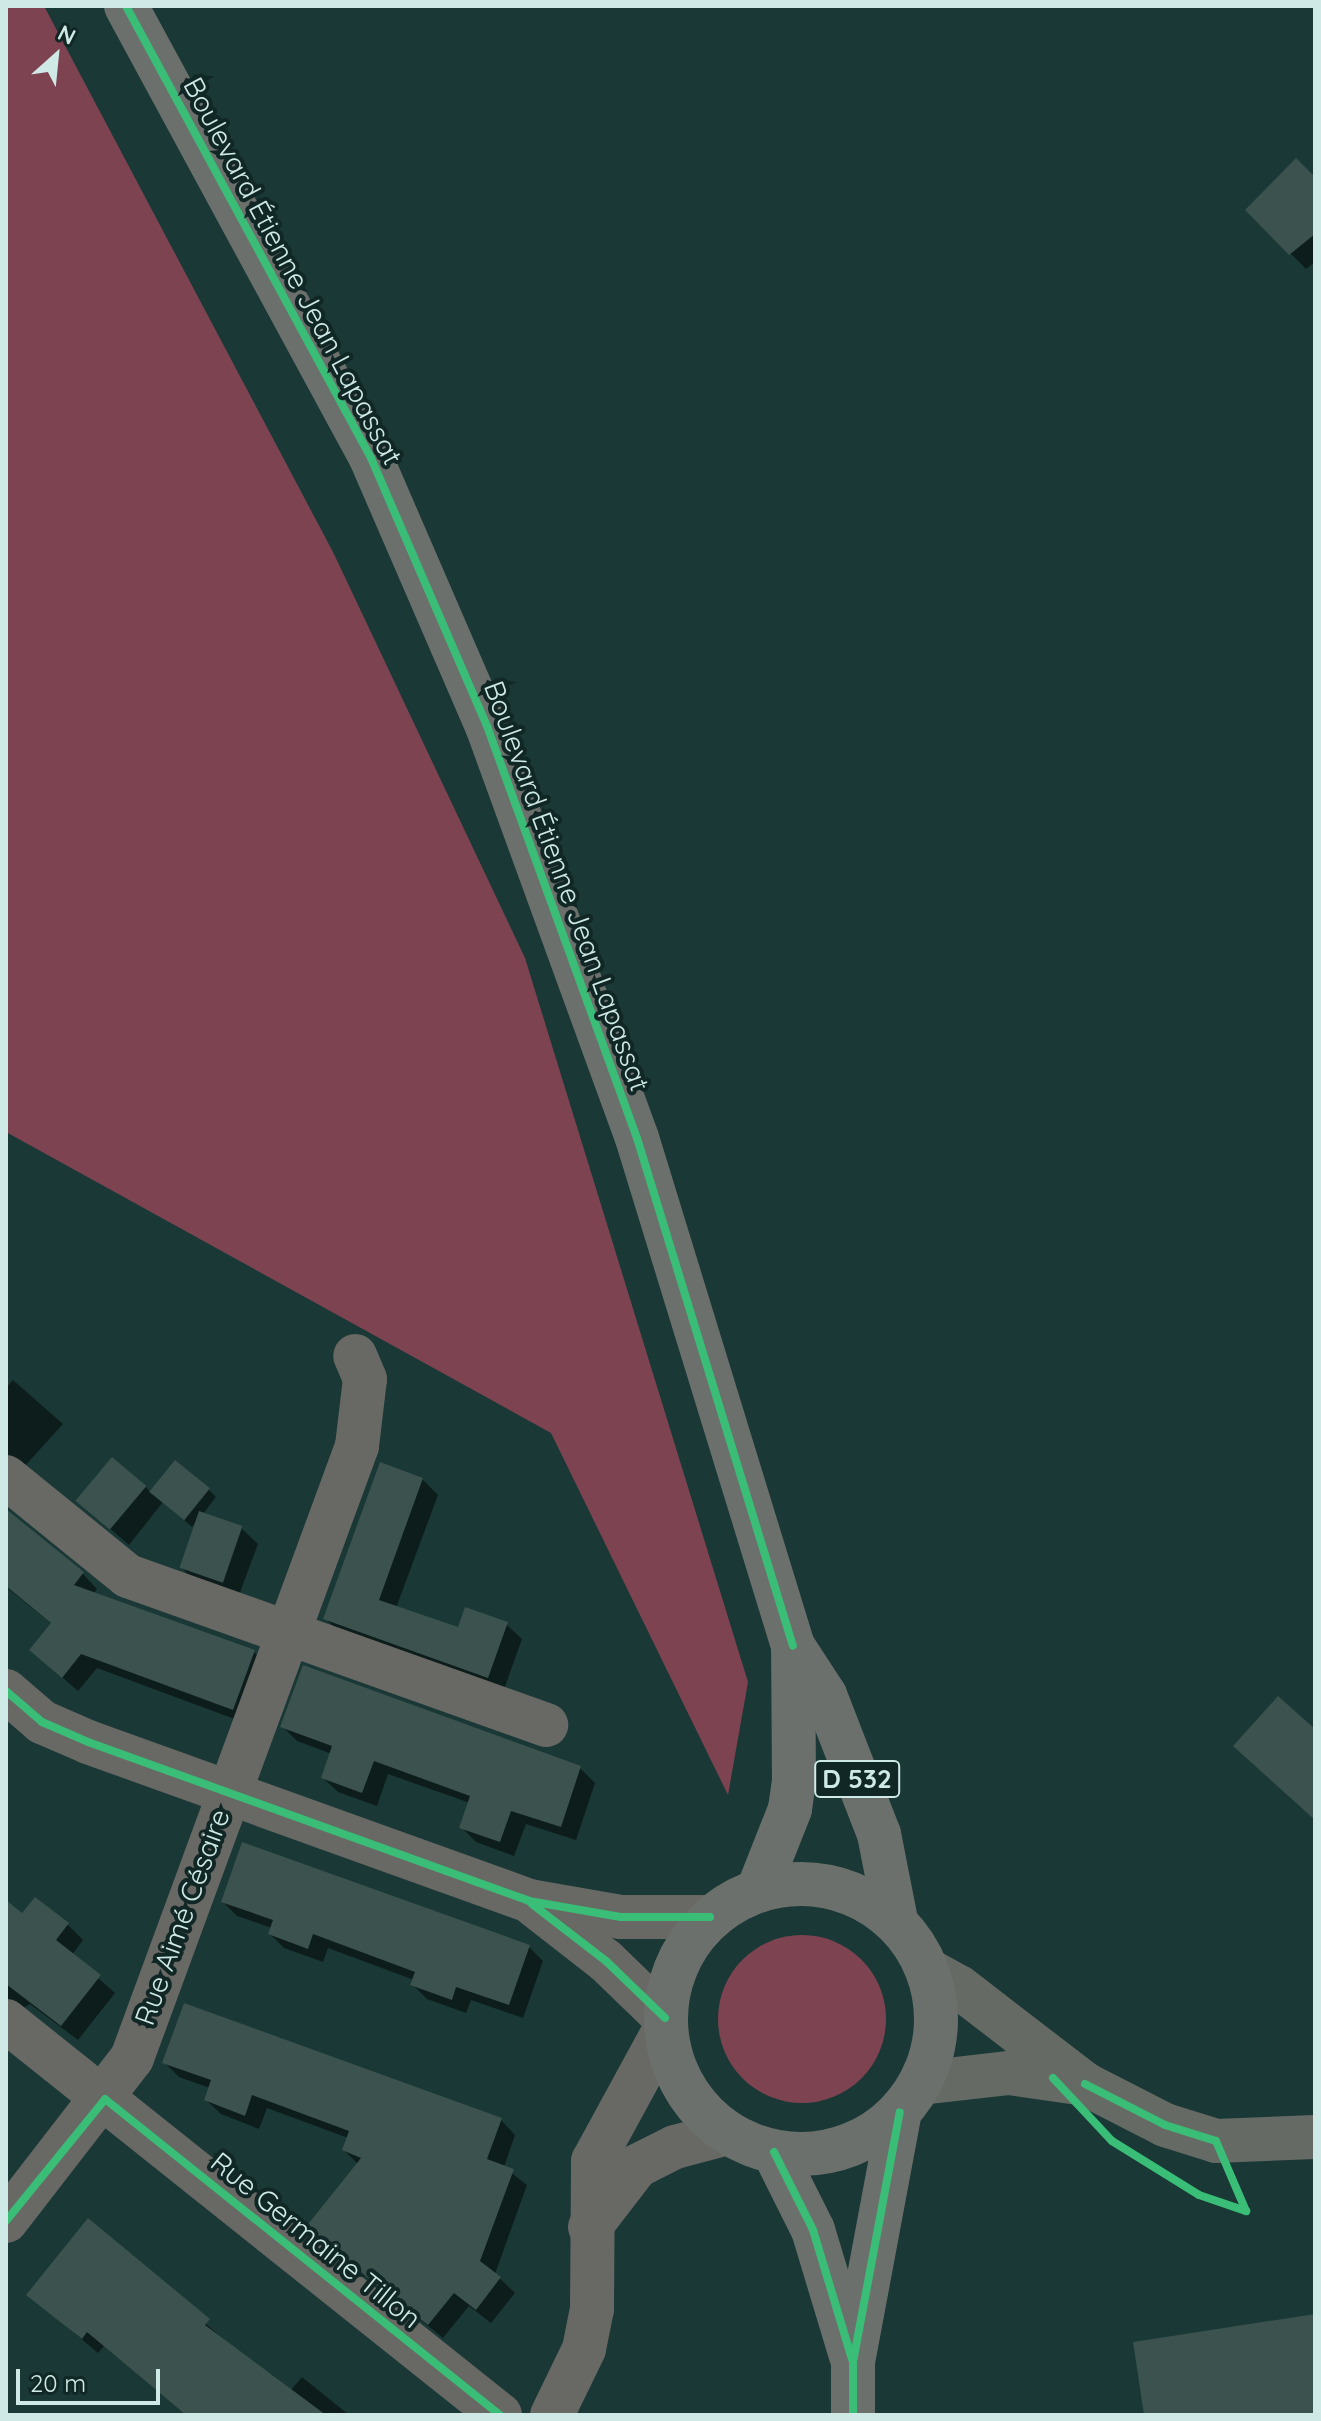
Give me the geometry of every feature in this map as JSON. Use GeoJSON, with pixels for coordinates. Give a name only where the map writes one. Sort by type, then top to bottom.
{"type":"FeatureCollection","features":[{"type":"Feature","properties":{"kind":"main road","name":"Boulevard Étienne Jean Lapassat"},"geometry":{"type":"LineString","coordinates":[[126,6],[371,458],[487,726],[637,1138],[793,1646],[825,1695],[879,1834],[896,1921]]}},
{"type":"Feature","properties":{"kind":"main road","name":"Boulevard Étienne Jean Lapassat"},"geometry":{"type":"LineString","coordinates":[[758,1890],[790,1809],[794,1782],[793,1646]]}},
{"type":"Feature","properties":{"kind":"main road"},"geometry":{"type":"LineString","coordinates":[[853,2415],[853,2362],[910,2098],[934,2047],[936,2021],[928,1970],[896,1921],[866,1900],[831,1886],[794,1883],[758,1890],[710,1917],[676,1963],[665,2024],[675,2070],[696,2106],[728,2133],[774,2152],[820,2154],[864,2140],[910,2098]]}},
{"type":"Feature","properties":{"kind":"main road"},"geometry":{"type":"LineString","coordinates":[[774,2152],[813,2230],[853,2362]]}},
{"type":"Feature","properties":{"kind":"street","name":"Rue Aimé Césaire"},"geometry":{"type":"LineString","coordinates":[[6,2221],[105,2099],[132,2058],[225,1795],[357,1446],[365,1379],[355,1356]]}},
{"type":"Feature","properties":{"kind":"street"},"geometry":{"type":"LineString","coordinates":[[6,1477],[128,1576],[546,1725]]}},
{"type":"Feature","properties":{"kind":"street"},"geometry":{"type":"LineString","coordinates":[[6,1691],[42,1722],[225,1795],[529,1901],[621,1917],[710,1917]]}},
{"type":"Feature","properties":{"kind":"street"},"geometry":{"type":"LineString","coordinates":[[529,1901],[606,1961],[665,2024],[593,2161],[590,2227],[592,2309],[584,2349],[552,2415]]}},
{"type":"Feature","properties":{"kind":"street"},"geometry":{"type":"LineString","coordinates":[[928,1970],[959,1987],[1085,2084],[1165,2125],[1216,2141],[1315,2137]]}},
{"type":"Feature","properties":{"kind":"street","name":"Rue Germaine Tillon"},"geometry":{"type":"LineString","coordinates":[[6,2021],[500,2415]]}},
{"type":"Feature","properties":{"kind":"street"},"geometry":{"type":"LineString","coordinates":[[910,2098],[1009,2073],[1085,2084]]}},
{"type":"Feature","properties":{"kind":"street"},"geometry":{"type":"LineString","coordinates":[[590,2227],[637,2166],[675,2147],[728,2133]]}},
{"type":"Feature","properties":{"kind":"shaded area"},"geometry":{"type":"Polygon","coordinates":[[[6,6],[44,6],[333,552],[525,958],[748,1682],[728,1795],[551,1433],[6,1132],[6,6]]]}},
{"type":"Feature","properties":{"kind":"shaded area"},"geometry":{"type":"Polygon","coordinates":[[[802,1935],[834,1941],[862,1959],[880,1987],[886,2019],[880,2051],[862,2079],[834,2097],[802,2103],[770,2097],[742,2079],[724,2051],[718,2019],[724,1987],[742,1959],[770,1941],[802,1935]]]}},
{"type":"Feature","properties":{"kind":"building"},"geometry":{"type":"Polygon","coordinates":[[[1296,158],[1315,177],[1315,234],[1289,255],[1245,210],[1296,158]]]}},
{"type":"Feature","properties":{"kind":"building"},"geometry":{"type":"Polygon","coordinates":[[[112,1457],[146,1486],[110,1530],[75,1501],[112,1457]]]}},
{"type":"Feature","properties":{"kind":"building"},"geometry":{"type":"Polygon","coordinates":[[[175,1460],[210,1488],[184,1520],[149,1492],[175,1460]]]}},
{"type":"Feature","properties":{"kind":"building"},"geometry":{"type":"Polygon","coordinates":[[[380,1462],[423,1478],[379,1600],[458,1627],[465,1607],[508,1622],[488,1678],[323,1619],[380,1462]]]}},
{"type":"Feature","properties":{"kind":"building"},"geometry":{"type":"Polygon","coordinates":[[[6,1509],[84,1572],[74,1585],[255,1650],[233,1710],[81,1654],[62,1678],[29,1650],[51,1623],[6,1586],[6,1509]]]}},
{"type":"Feature","properties":{"kind":"building"},"geometry":{"type":"Polygon","coordinates":[[[199,1511],[242,1526],[223,1583],[179,1568],[199,1511]]]}},
{"type":"Feature","properties":{"kind":"building"},"geometry":{"type":"Polygon","coordinates":[[[303,1665],[581,1766],[561,1827],[511,1811],[500,1842],[459,1828],[470,1796],[374,1761],[362,1793],[321,1778],[332,1746],[280,1727],[303,1665]]]}},
{"type":"Feature","properties":{"kind":"building"},"geometry":{"type":"Polygon","coordinates":[[[1278,1696],[1315,1729],[1315,1820],[1233,1746],[1278,1696]]]}},
{"type":"Feature","properties":{"kind":"building"},"geometry":{"type":"Polygon","coordinates":[[[242,1842],[530,1945],[509,2005],[456,1987],[452,2000],[410,1985],[415,1972],[313,1934],[308,1949],[268,1934],[273,1920],[221,1902],[242,1842]]]}},
{"type":"Feature","properties":{"kind":"building"},"geometry":{"type":"Polygon","coordinates":[[[35,1897],[69,1923],[56,1940],[101,1975],[61,2026],[6,1984],[6,1900],[22,1913],[35,1897]]]}},
{"type":"Feature","properties":{"kind":"building"},"geometry":{"type":"Polygon","coordinates":[[[184,2003],[502,2118],[487,2159],[514,2169],[480,2261],[501,2277],[476,2310],[454,2293],[428,2325],[305,2228],[361,2158],[342,2150],[349,2131],[252,2095],[245,2116],[204,2100],[211,2080],[162,2063],[184,2003]]]}},
{"type":"Feature","properties":{"kind":"building"},"geometry":{"type":"Polygon","coordinates":[[[88,2218],[210,2319],[205,2325],[326,2415],[186,2415],[87,2332],[82,2339],[26,2295],[88,2218]]]}},
{"type":"Feature","properties":{"kind":"building"},"geometry":{"type":"Polygon","coordinates":[[[1315,2314],[1315,2415],[1144,2415],[1133,2342],[1315,2314]]]}},
{"type":"Feature","properties":{"kind":"cycle path"},"geometry":{"type":"LineString","coordinates":[[126,6],[371,458],[487,726],[637,1138],[793,1646]]}},
{"type":"Feature","properties":{"kind":"cycle path"},"geometry":{"type":"LineString","coordinates":[[6,1691],[42,1722],[88,1742],[529,1901],[621,1917],[710,1917]]}},
{"type":"Feature","properties":{"kind":"cycle path"},"geometry":{"type":"LineString","coordinates":[[532,1904],[606,1961],[665,2018]]}},
{"type":"Feature","properties":{"kind":"cycle path"},"geometry":{"type":"LineString","coordinates":[[1053,2078],[1112,2141],[1199,2195],[1246,2211]]}},
{"type":"Feature","properties":{"kind":"cycle path"},"geometry":{"type":"LineString","coordinates":[[1085,2084],[1165,2125],[1216,2141],[1246,2211]]}},
{"type":"Feature","properties":{"kind":"cycle path"},"geometry":{"type":"LineString","coordinates":[[6,2221],[105,2099],[500,2415]]}},
{"type":"Feature","properties":{"kind":"cycle path"},"geometry":{"type":"LineString","coordinates":[[853,2415],[853,2362],[900,2112]]}},
{"type":"Feature","properties":{"kind":"cycle path"},"geometry":{"type":"LineString","coordinates":[[774,2152],[813,2230],[852,2359]]}}]}
